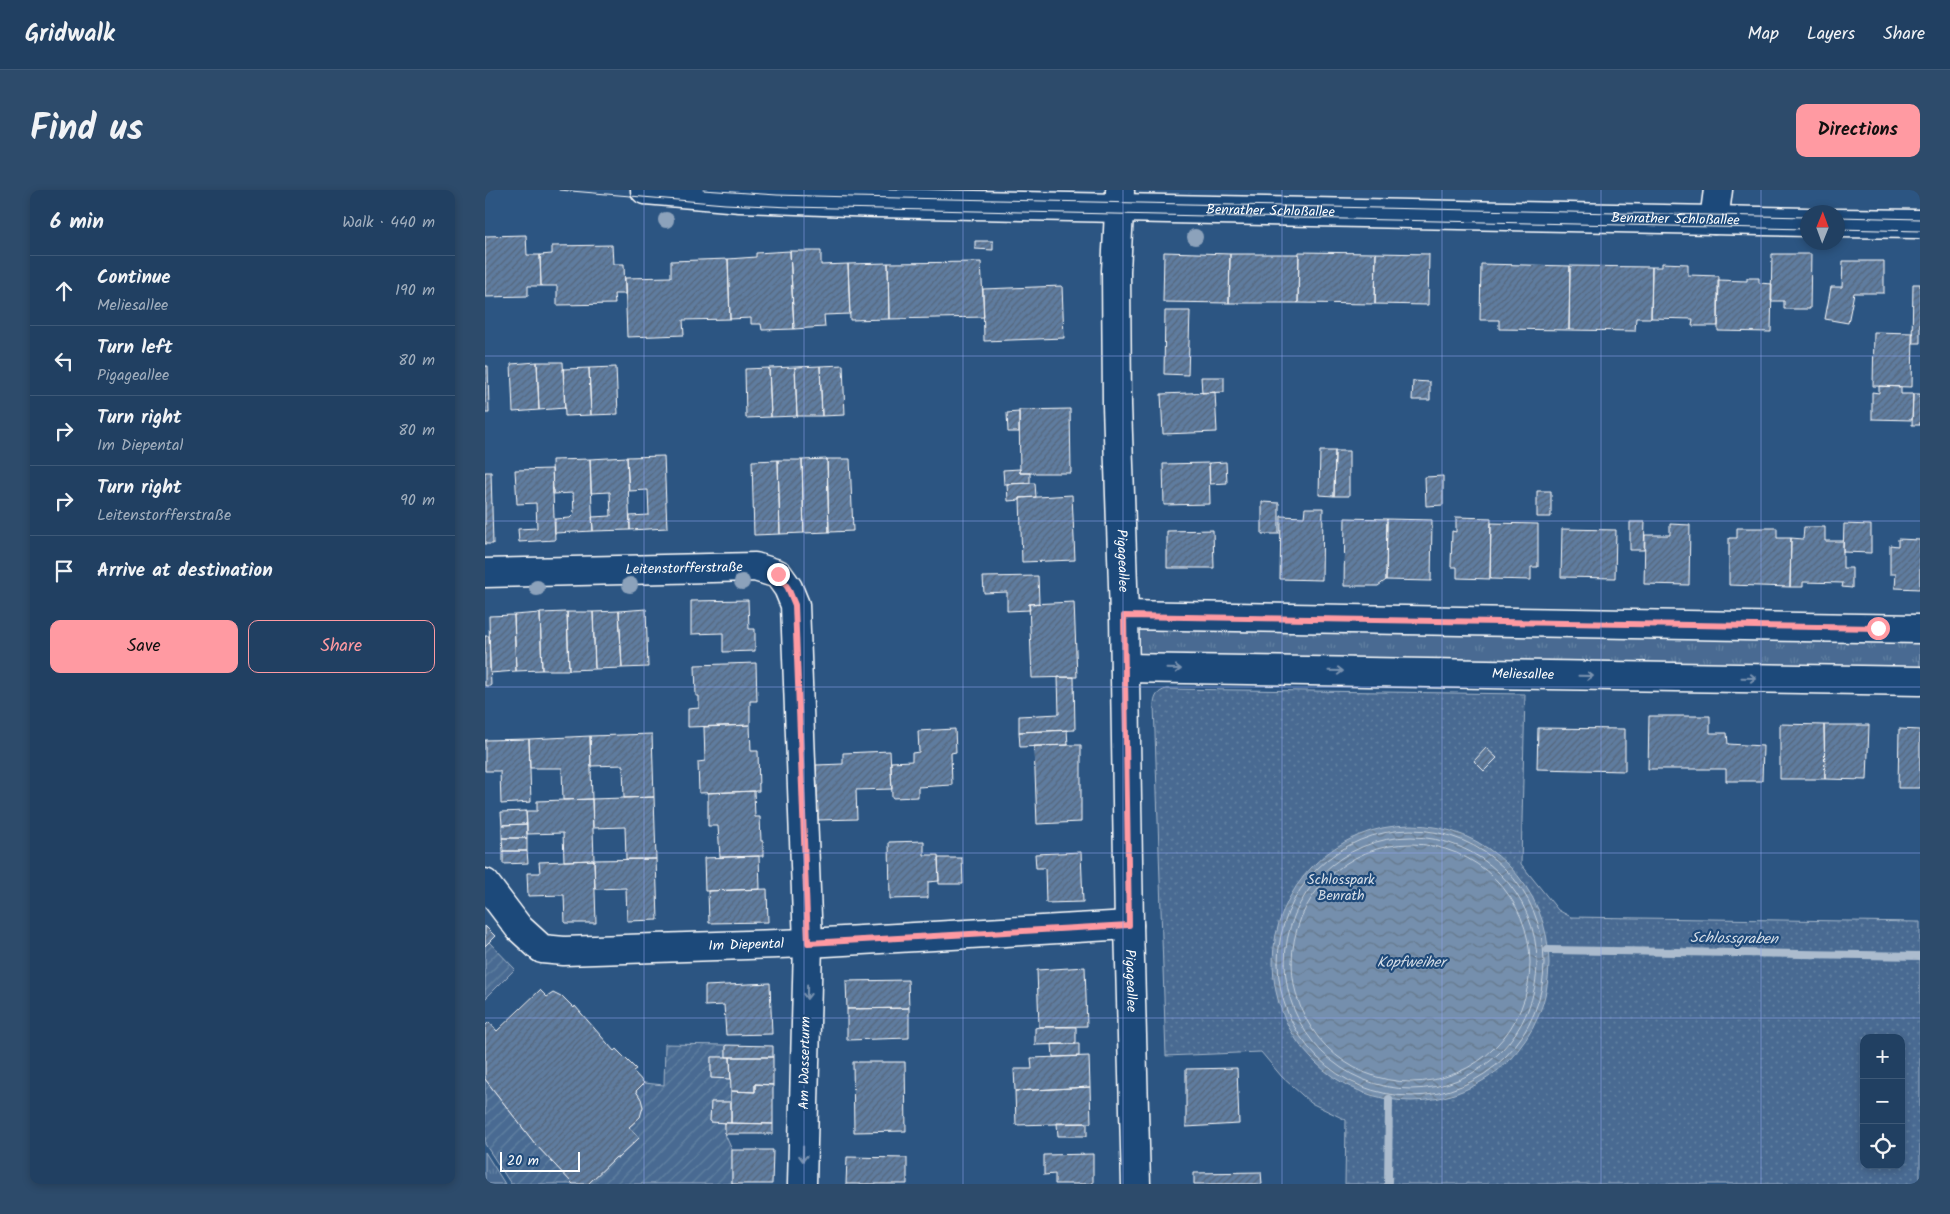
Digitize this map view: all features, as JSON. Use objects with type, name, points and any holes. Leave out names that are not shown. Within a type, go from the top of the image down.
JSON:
[{"type":"street","name":"Benrather Schloßallee","points":[[645,190],[740,194],[867,203],[1119,199],[1800,222]]},
{"type":"street","points":[[1714,220],[1718,190]]},
{"type":"street","name":"Pigageallee","points":[[1119,199],[1116,279],[1117,378],[1136,1184]]},
{"type":"street","points":[[1845,223],[1920,224]]},
{"type":"street","name":"Leitenstorfferstraße","points":[[485,574],[755,567],[778,574],[788,588],[795,605],[808,943]]},
{"type":"street","points":[[1124,616],[1920,629]]},
{"type":"street","name":"Meliesallee","points":[[1125,668],[1920,681]]},
{"type":"street","name":"Im Diepental","points":[[485,883],[519,928],[542,949],[564,951],[808,943],[1129,925]]},
{"type":"street","name":"Am Wasserturm","points":[[803,1184],[808,943]]},
{"type":"green space","points":[[1138,629],[1920,635],[1920,673],[1143,659],[1137,653]]},
{"type":"green space","name":"Schlosspark Benrath","points":[[1166,689],[1525,694],[1521,864],[1558,910],[1571,917],[1920,922],[1920,1184],[1345,1184],[1346,1120],[1311,1103],[1282,1077],[1261,1052],[1166,1056],[1154,704],[1159,693]]},
{"type":"green space","points":[[489,942],[515,969],[485,999],[485,946]]},
{"type":"green space","points":[[665,1044],[726,1045],[726,1057],[711,1057],[711,1078],[731,1079],[731,1102],[711,1102],[710,1122],[725,1123],[725,1134],[732,1150],[732,1184],[588,1184],[639,1138],[629,1127],[637,1120],[641,1111],[641,1101],[636,1091],[644,1083],[664,1085]]},
{"type":"green space","points":[[485,1079],[536,1145],[573,1184],[511,1184],[485,1144]]},
{"type":"green space","points":[[485,1152],[505,1184],[485,1184]]},
{"type":"water","name":"Kopfweiher","points":[[1411,825],[1438,828],[1464,836],[1487,849],[1508,866],[1525,887],[1538,910],[1546,936],[1549,963],[1546,990],[1538,1016],[1525,1039],[1508,1060],[1487,1077],[1464,1090],[1438,1098],[1411,1101],[1384,1098],[1358,1090],[1335,1077],[1314,1060],[1297,1039],[1284,1016],[1276,990],[1273,963],[1276,936],[1284,910],[1297,887],[1314,866],[1335,849],[1358,836],[1384,828]]},
{"type":"building","points":[[526,235],[527,255],[540,255],[541,286],[528,286],[528,296],[485,297],[485,236]]},
{"type":"building","points":[[975,241],[993,241],[993,250],[975,249]]},
{"type":"building","points":[[612,245],[613,264],[624,264],[625,294],[614,294],[615,304],[557,305],[557,286],[541,286],[540,255],[552,254],[552,246]]},
{"type":"building","points":[[790,251],[794,329],[762,330],[761,324],[751,324],[751,318],[730,319],[728,259],[756,257],[756,253]]},
{"type":"building","points":[[790,251],[821,251],[821,265],[848,264],[850,314],[824,315],[825,327],[794,329]]},
{"type":"building","points":[[1164,252],[1230,254],[1229,303],[1163,302]]},
{"type":"building","points":[[1299,252],[1376,253],[1375,304],[1298,303]]},
{"type":"building","points":[[1376,253],[1429,254],[1428,305],[1375,304]]},
{"type":"building","points":[[1230,254],[1299,254],[1298,303],[1229,303]]},
{"type":"building","points":[[1772,254],[1811,254],[1810,309],[1784,309],[1784,301],[1771,301]]},
{"type":"building","points":[[728,259],[730,319],[683,320],[684,335],[627,337],[625,278],[671,277],[671,261]]},
{"type":"building","points":[[1843,261],[1884,261],[1884,293],[1854,293],[1848,323],[1825,319],[1831,287],[1842,287]]},
{"type":"building","points":[[981,262],[984,317],[889,319],[888,263]]},
{"type":"building","points":[[888,263],[889,319],[850,320],[848,264]]},
{"type":"building","points":[[1662,263],[1688,264],[1688,275],[1719,276],[1718,326],[1692,326],[1693,319],[1651,318],[1652,267],[1662,267]]},
{"type":"building","points":[[1481,264],[1570,266],[1569,330],[1499,329],[1499,320],[1480,320]]},
{"type":"building","points":[[1570,266],[1652,267],[1651,318],[1636,318],[1635,331],[1569,330]]},
{"type":"building","points":[[1747,278],[1759,278],[1759,283],[1772,284],[1771,332],[1718,331],[1718,280],[1747,281]]},
{"type":"building","points":[[1913,284],[1920,284],[1920,343],[1912,343]]},
{"type":"building","points":[[1062,286],[1064,338],[984,341],[983,289]]},
{"type":"building","points":[[1165,311],[1190,311],[1188,375],[1164,374]]},
{"type":"building","points":[[1874,332],[1913,333],[1912,387],[1873,386]]},
{"type":"building","points":[[537,362],[539,410],[513,412],[511,364]]},
{"type":"building","points":[[537,362],[563,362],[565,408],[539,410]]},
{"type":"building","points":[[843,365],[845,415],[822,416],[820,366]]},
{"type":"building","points":[[485,366],[488,366],[489,413],[485,413]]},
{"type":"building","points":[[820,366],[822,416],[797,416],[795,367]]},
{"type":"building","points":[[616,367],[618,414],[591,415],[589,368]]},
{"type":"building","points":[[795,367],[797,416],[771,417],[769,368]]},
{"type":"building","points":[[589,368],[591,415],[565,416],[563,369]]},
{"type":"building","points":[[769,368],[771,417],[746,418],[745,369]]},
{"type":"building","points":[[1201,377],[1224,377],[1224,392],[1202,393]]},
{"type":"building","points":[[1413,381],[1430,382],[1430,400],[1412,400]]},
{"type":"building","points":[[1879,386],[1901,387],[1901,394],[1913,394],[1912,420],[1872,419],[1872,392],[1879,393]]},
{"type":"building","points":[[1215,392],[1217,432],[1163,434],[1161,394]]},
{"type":"building","points":[[1913,394],[1920,394],[1920,425],[1912,425]]},
{"type":"building","points":[[1070,409],[1071,473],[1020,473],[1019,410]]},
{"type":"building","points":[[1019,412],[1019,432],[1008,432],[1007,413]]},
{"type":"building","points":[[1320,451],[1335,451],[1334,496],[1319,495]]},
{"type":"building","points":[[1335,451],[1349,451],[1349,496],[1334,496]]},
{"type":"building","points":[[664,456],[667,528],[630,530],[630,516],[649,515],[648,490],[629,491],[627,457]]},
{"type":"building","points":[[627,457],[630,530],[593,531],[592,517],[611,516],[610,492],[591,493],[590,459]]},
{"type":"building","points":[[590,459],[593,531],[555,533],[555,519],[570,518],[574,514],[573,493],[553,494],[552,460]]},
{"type":"building","points":[[827,459],[850,459],[853,531],[829,532]]},
{"type":"building","points":[[827,459],[829,532],[804,533],[802,460]]},
{"type":"building","points":[[778,460],[802,460],[804,533],[780,534]]},
{"type":"building","points":[[778,460],[780,534],[754,535],[752,461]]},
{"type":"building","points":[[1226,462],[1227,483],[1210,484],[1209,463]]},
{"type":"building","points":[[1209,463],[1210,504],[1164,505],[1163,464]]},
{"type":"building","points":[[552,469],[555,540],[519,542],[518,529],[537,528],[536,503],[517,504],[515,470]]},
{"type":"building","points":[[1020,469],[1020,473],[1030,473],[1030,483],[1004,484],[1003,470]]},
{"type":"building","points":[[485,472],[491,472],[493,544],[485,544]]},
{"type":"building","points":[[1443,476],[1443,505],[1426,506],[1425,477]]},
{"type":"building","points":[[1035,483],[1036,497],[1008,501],[1007,484]]},
{"type":"building","points":[[1537,491],[1551,491],[1551,517],[1537,517]]},
{"type":"building","points":[[1072,495],[1075,560],[1022,562],[1020,498]]},
{"type":"building","points":[[1262,502],[1279,503],[1279,534],[1262,534]]},
{"type":"building","points":[[1305,508],[1323,508],[1322,580],[1280,579],[1281,516],[1304,517]]},
{"type":"building","points":[[1456,517],[1491,518],[1490,579],[1457,578],[1457,567],[1451,567],[1452,531],[1456,532]]},
{"type":"building","points":[[1345,518],[1387,519],[1386,580],[1378,586],[1344,586]]},
{"type":"building","points":[[1387,519],[1432,520],[1431,581],[1386,580]]},
{"type":"building","points":[[1630,522],[1645,522],[1644,550],[1630,550]]},
{"type":"building","points":[[1491,523],[1538,524],[1538,567],[1531,567],[1531,580],[1490,579]]},
{"type":"building","points":[[1670,524],[1690,525],[1689,585],[1644,584],[1645,535],[1670,535]]},
{"type":"building","points":[[1844,524],[1871,525],[1871,553],[1843,552]]},
{"type":"building","points":[[1804,527],[1825,527],[1825,541],[1843,541],[1843,568],[1852,568],[1852,588],[1842,587],[1843,583],[1803,582],[1803,587],[1790,587],[1791,538],[1803,539]]},
{"type":"building","points":[[1737,528],[1777,528],[1777,538],[1791,538],[1790,587],[1729,585],[1729,538],[1737,538]]},
{"type":"building","points":[[1562,529],[1616,530],[1615,578],[1561,577]]},
{"type":"building","points":[[1213,530],[1214,568],[1167,568],[1167,531]]},
{"type":"building","points":[[1898,539],[1920,540],[1920,589],[1895,588],[1896,574],[1890,574],[1890,545],[1898,546]]},
{"type":"building","points":[[1038,576],[1039,603],[1029,604],[1030,610],[1007,611],[1007,592],[984,593],[983,577]]},
{"type":"building","points":[[748,600],[749,629],[755,629],[755,651],[723,652],[723,633],[691,634],[691,601]]},
{"type":"building","points":[[1074,602],[1077,677],[1032,678],[1029,604]]},
{"type":"building","points":[[646,609],[648,667],[622,668],[619,611]]},
{"type":"building","points":[[619,611],[622,668],[595,669],[593,612]]},
{"type":"building","points":[[567,612],[569,670],[542,670],[540,613]]},
{"type":"building","points":[[567,612],[593,612],[595,669],[569,670]]},
{"type":"building","points":[[540,613],[542,670],[516,671],[514,615]]},
{"type":"building","points":[[514,615],[516,671],[490,673],[489,616]]},
{"type":"building","points":[[485,636],[489,636],[491,686],[485,686]]},
{"type":"building","points":[[756,663],[757,701],[750,701],[750,725],[688,727],[688,709],[699,708],[699,696],[696,696],[695,665]]},
{"type":"building","points":[[1058,677],[1074,677],[1075,730],[1019,732],[1019,716],[1059,714]]},
{"type":"building","points":[[1649,716],[1710,716],[1710,733],[1727,733],[1728,744],[1763,746],[1762,781],[1726,781],[1726,769],[1648,769]]},
{"type":"building","points":[[1780,724],[1824,725],[1825,779],[1780,779]]},
{"type":"building","points":[[750,725],[751,751],[758,751],[759,791],[699,793],[698,762],[705,761],[704,727]]},
{"type":"building","points":[[1824,725],[1869,725],[1867,780],[1825,779]]},
{"type":"building","points":[[1538,728],[1625,729],[1625,771],[1537,769]]},
{"type":"building","points":[[955,729],[956,752],[951,753],[952,785],[918,787],[918,797],[892,798],[891,762],[912,761],[912,753],[919,752],[918,731]]},
{"type":"building","points":[[1899,729],[1920,730],[1920,788],[1898,788]]},
{"type":"building","points":[[1067,730],[1068,745],[1020,747],[1019,732]]},
{"type":"building","points":[[652,734],[654,797],[624,798],[623,765],[591,766],[590,736]]},
{"type":"building","points":[[590,736],[592,799],[563,800],[562,768],[530,768],[529,739]]},
{"type":"building","points":[[529,739],[531,802],[501,804],[500,771],[485,771],[485,740]]},
{"type":"building","points":[[1081,745],[1081,822],[1037,824],[1034,746]]},
{"type":"building","points":[[1486,748],[1497,758],[1484,771],[1474,761]]},
{"type":"building","points":[[890,751],[892,789],[856,790],[857,819],[818,820],[816,765],[843,764],[843,753]]},
{"type":"building","points":[[754,791],[755,817],[760,817],[763,856],[720,857],[718,826],[708,826],[708,793]]},
{"type":"building","points":[[654,797],[656,859],[626,859],[625,827],[593,828],[592,799]]},
{"type":"building","points":[[592,799],[594,860],[564,861],[563,833],[527,834],[526,811],[537,811],[537,801]]},
{"type":"building","points":[[526,811],[527,824],[502,825],[501,812]]},
{"type":"building","points":[[527,824],[527,838],[502,838],[502,825]]},
{"type":"building","points":[[502,838],[527,838],[527,851],[503,851]]},
{"type":"building","points":[[924,841],[924,855],[938,855],[939,881],[928,882],[928,898],[890,899],[889,842]]},
{"type":"building","points":[[503,851],[527,851],[528,863],[503,864]]},
{"type":"building","points":[[1081,852],[1083,902],[1046,903],[1045,868],[1036,868],[1035,854]]},
{"type":"building","points":[[759,856],[760,889],[705,891],[704,858]]},
{"type":"building","points":[[938,858],[962,858],[963,884],[939,884]]},
{"type":"building","points":[[656,859],[658,920],[627,921],[626,888],[595,889],[594,860]]},
{"type":"building","points":[[594,860],[596,923],[565,923],[564,895],[528,896],[527,873],[540,873],[539,862]]},
{"type":"building","points":[[767,889],[768,922],[709,923],[708,891]]},
{"type":"building","points":[[485,926],[495,936],[485,946]]},
{"type":"building","points":[[1085,967],[1087,1026],[1039,1027],[1037,970]]},
{"type":"building","points":[[908,980],[909,1008],[847,1009],[846,981]]},
{"type":"building","points":[[770,983],[772,1034],[726,1035],[724,1005],[705,1006],[705,986]]},
{"type":"building","points":[[540,990],[547,997],[553,993],[562,996],[574,1008],[575,1006],[614,1051],[616,1049],[636,1069],[633,1071],[644,1083],[636,1091],[643,1107],[640,1117],[629,1127],[639,1138],[588,1184],[573,1184],[536,1145],[485,1079],[485,1026],[489,1022],[497,1031]]},
{"type":"building","points":[[909,1008],[909,1038],[847,1040],[847,1009]]},
{"type":"building","points":[[1076,1027],[1076,1044],[1035,1045],[1035,1028]]},
{"type":"building","points":[[1052,1044],[1079,1044],[1079,1056],[1053,1057]]},
{"type":"building","points":[[726,1045],[773,1046],[773,1057],[726,1057]]},
{"type":"building","points":[[1089,1056],[1090,1087],[1015,1091],[1014,1069],[1032,1069],[1031,1058]]},
{"type":"building","points":[[711,1057],[730,1057],[731,1079],[711,1078]]},
{"type":"building","points":[[730,1057],[773,1057],[773,1085],[755,1084],[755,1092],[731,1091]]},
{"type":"building","points":[[853,1062],[905,1062],[906,1131],[854,1132]]},
{"type":"building","points":[[1237,1068],[1239,1124],[1186,1127],[1186,1069]]},
{"type":"building","points":[[755,1084],[773,1085],[773,1124],[731,1123],[731,1091],[755,1092]]},
{"type":"building","points":[[1090,1087],[1091,1123],[1016,1125],[1015,1091]]},
{"type":"building","points":[[711,1102],[731,1102],[731,1123],[710,1122]]},
{"type":"building","points":[[725,1123],[773,1124],[773,1134],[725,1134]]},
{"type":"building","points":[[1057,1123],[1087,1123],[1087,1136],[1058,1136]]},
{"type":"building","points":[[732,1150],[773,1150],[772,1184],[732,1184]]},
{"type":"building","points":[[1093,1154],[1093,1184],[1055,1184],[1055,1174],[1044,1175],[1044,1155]]},
{"type":"building","points":[[847,1157],[907,1158],[907,1184],[846,1184]]},
{"type":"building","points":[[1261,1172],[1262,1184],[1194,1184],[1194,1173]]},
{"type":"waterway","name":"Schlossgraben","points":[[1548,950],[1920,956]]},
{"type":"waterway","points":[[1388,1184],[1389,1099]]},
{"type":"tram line","points":[[559,190],[725,204],[790,207],[1800,229]]},
{"type":"tram line","points":[[703,190],[777,195],[853,197],[1800,217]]},
{"type":"tram line","points":[[1845,217],[1920,219]]},
{"type":"tram line","points":[[1845,229],[1920,231]]},
{"type":"route","points":[[778,574],[788,588],[795,605],[808,943],[1129,925],[1124,616],[1878,628]]}]
